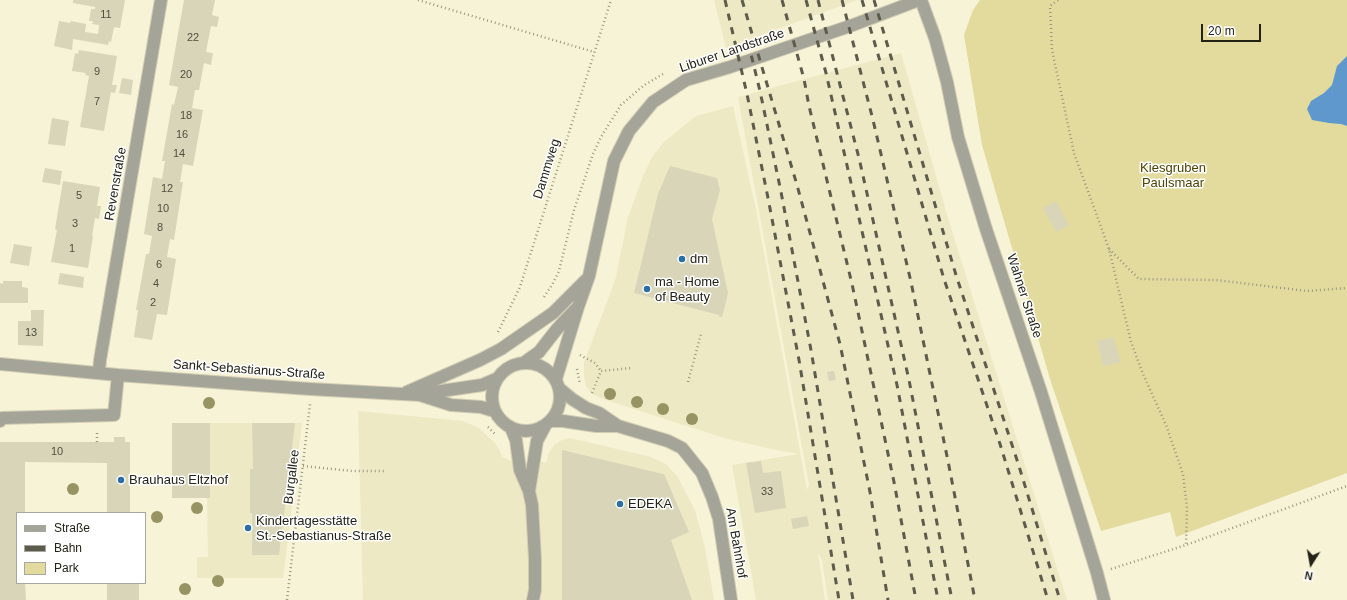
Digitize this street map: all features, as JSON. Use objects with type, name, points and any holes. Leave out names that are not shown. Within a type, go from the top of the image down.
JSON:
[{"type":"street","name":"Revenstraße","points":[[99,373],[161,0]]},
{"type":"street","name":"Liburer Landstraße","points":[[558,384],[559,366],[571,335],[578,307],[590,276],[614,161],[629,131],[654,102],[686,80],[730,67],[920,0]]},
{"type":"street","name":"Wahner Straße","points":[[920,0],[935,38],[958,137],[986,229],[1041,392],[1104,600]]},
{"type":"street","points":[[404,393],[480,360],[501,349],[552,313],[590,276]]},
{"type":"street","name":"Liburer Landstraße","points":[[525,362],[539,352],[557,329],[578,307]]},
{"type":"street","points":[[529,491],[537,441],[556,413],[559,405],[558,384],[548,370],[537,364],[525,362],[506,368],[496,379],[491,394],[492,406],[500,420],[511,428],[531,431],[548,423]]},
{"type":"street","name":"Sankt-Sebastianus-Straße","points":[[0,364],[118,375],[310,389],[420,394],[451,405],[481,407],[494,411]]},
{"type":"street","points":[[0,421],[2,418],[114,415],[118,375]]},
{"type":"street","points":[[420,394],[482,385],[496,379]]},
{"type":"street","name":"Am Bahnhof","points":[[558,384],[572,399],[586,408],[599,413],[618,426]]},
{"type":"street","name":"Am Bahnhof","points":[[548,423],[563,421],[596,426],[618,426],[668,441],[682,448],[702,473],[712,497],[719,519],[731,600]]},
{"type":"street","points":[[511,428],[516,440],[520,470],[529,491],[532,505],[535,559],[535,590],[533,600]]},
{"type":"path","points":[[418,0],[594,52]]},
{"type":"path","name":"Dammweg","points":[[497,334],[520,287],[611,0]]},
{"type":"path","points":[[1058,0],[1050,6],[1052,50],[1074,153],[1109,249],[1131,342],[1143,374],[1166,425],[1183,474],[1187,508],[1186,545]]},
{"type":"path","points":[[1109,249],[1138,279],[1216,280],[1307,291],[1347,288]]},
{"type":"path","points":[[688,382],[701,334]]},
{"type":"path","points":[[576,353],[595,363],[601,371]]},
{"type":"path","points":[[601,371],[631,368]]},
{"type":"path","points":[[595,384],[601,371]]},
{"type":"path","name":"Burgallee","points":[[287,600],[310,405]]},
{"type":"path","points":[[303,466],[352,471],[384,471]]},
{"type":"path","points":[[1097,573],[1186,545],[1347,486]]},
{"type":"shaded area","points":[[714,0],[857,0],[726,48]]},
{"type":"shaded area","points":[[901,53],[948,218],[1067,600],[828,600],[822,560],[818,553],[825,600],[756,600],[732,465],[799,454],[724,438],[603,399],[592,394],[586,386],[584,377],[584,362],[616,277],[628,217],[643,176],[652,157],[664,142],[696,116],[733,106],[757,214],[807,490],[809,485],[738,97]]},
{"type":"shaded area","points":[[358,411],[463,421],[479,428],[495,443],[502,457],[513,462],[547,462],[548,454],[555,444],[570,438],[651,457],[666,464],[677,476],[695,510],[705,548],[714,600],[363,600]]},
{"type":"shaded area","name":"Kindertagesstätte St.-Sebastianus-Straße","points":[[210,423],[302,423],[283,578],[197,578],[197,557],[208,557],[207,498],[210,498]]},
{"type":"green space","name":"Kiesgruben Paulsmaar","points":[[980,0],[1347,0],[1347,473],[1176,537],[1170,512],[1101,531],[1050,379],[982,145],[964,35],[973,10]]},
{"type":"water","points":[[1347,56],[1347,126],[1312,120],[1307,109],[1311,101],[1324,93],[1332,85],[1337,66]]},
{"type":"building","points":[[73,0],[125,0],[120,28],[114,27],[111,42],[109,41],[108,45],[73,39],[72,50],[54,46],[59,21],[70,23],[71,21],[86,24],[85,32],[98,34],[99,25],[92,24],[93,21],[89,21],[91,9],[95,9],[95,7],[73,3]]},
{"type":"building","points":[[184,0],[215,0],[212,15],[219,17],[217,27],[211,26],[206,52],[213,53],[211,65],[204,63],[199,90],[195,90],[192,108],[203,110],[193,166],[183,164],[180,182],[183,182],[174,240],[170,239],[167,257],[176,259],[167,315],[157,314],[152,340],[134,337],[138,310],[136,310],[146,254],[149,254],[152,236],[144,234],[153,177],[162,179],[165,161],[162,161],[172,104],[174,105],[178,87],[169,85]]},
{"type":"building","points":[[79,50],[117,56],[112,85],[117,85],[115,93],[111,92],[104,131],[80,127],[89,76],[85,75],[86,73],[72,71],[75,53],[78,54]]},
{"type":"building","points":[[122,78],[133,80],[131,95],[119,93]]},
{"type":"building","points":[[52,118],[69,121],[65,146],[48,144]]},
{"type":"building","name":"dm","points":[[670,166],[717,178],[720,190],[712,219],[728,293],[722,317],[634,293],[658,194]]},
{"type":"building","points":[[45,168],[62,171],[60,185],[42,182]]},
{"type":"building","points":[[63,181],[100,187],[97,206],[101,206],[99,219],[95,218],[88,268],[51,262],[57,230],[55,229]]},
{"type":"building","points":[[1056,201],[1069,225],[1056,232],[1043,208]]},
{"type":"building","points":[[14,244],[32,247],[29,266],[10,263]]},
{"type":"building","points":[[60,273],[84,277],[83,288],[58,284]]},
{"type":"building","points":[[3,281],[22,281],[22,287],[28,288],[28,303],[0,303],[0,283],[3,284]]},
{"type":"building","points":[[31,310],[44,310],[43,346],[18,345],[18,321],[31,321]]},
{"type":"building","points":[[1113,337],[1121,362],[1103,366],[1097,341]]},
{"type":"building","points":[[834,371],[836,380],[829,381],[827,372]]},
{"type":"building","points":[[172,423],[210,423],[210,498],[172,498]]},
{"type":"building","points":[[252,423],[295,423],[279,555],[252,555],[250,469],[253,469]]},
{"type":"building","points":[[114,437],[125,437],[125,442],[130,442],[130,512],[107,512],[107,463],[25,462],[25,512],[16,512],[16,584],[25,584],[26,600],[0,600],[0,442],[114,442]]},
{"type":"building","name":"EDEKA","points":[[562,450],[664,474],[689,532],[671,540],[692,600],[562,600]]},
{"type":"building","points":[[761,461],[763,473],[781,471],[786,508],[755,513],[746,463]]},
{"type":"building","points":[[807,516],[809,526],[793,529],[791,519]]},
{"type":"building","points":[[107,584],[139,584],[139,600],[107,600]]},
{"type":"railway","points":[[725,0],[747,94],[799,360],[839,600]]},
{"type":"railway","points":[[742,0],[797,185],[840,344],[870,492],[888,600]]},
{"type":"railway","points":[[782,0],[804,79],[809,106],[852,284],[894,482],[916,600]]},
{"type":"railway","points":[[806,0],[826,73],[897,385],[938,600]]},
{"type":"railway","points":[[818,0],[859,158],[909,380],[952,600]]},
{"type":"railway","points":[[842,0],[873,120],[911,282],[975,600]]},
{"type":"railway","points":[[862,0],[944,279],[1000,444],[1048,600]]},
{"type":"railway","points":[[874,0],[956,275],[1018,463],[1060,600]]},
{"type":"railway","points":[[748,42],[781,192],[811,350],[853,600]]},
{"type":"place","name":"dm","points":[[682,259]]},
{"type":"place","name":"ma - Home of Beauty","points":[[647,289]]},
{"type":"place","name":"Brauhaus Eltzhof","points":[[121,480]]},
{"type":"place","name":"EDEKA","points":[[620,504]]},
{"type":"place","name":"Kindertagesstätte St.-Sebastianus-Straße","points":[[248,528]]}]
